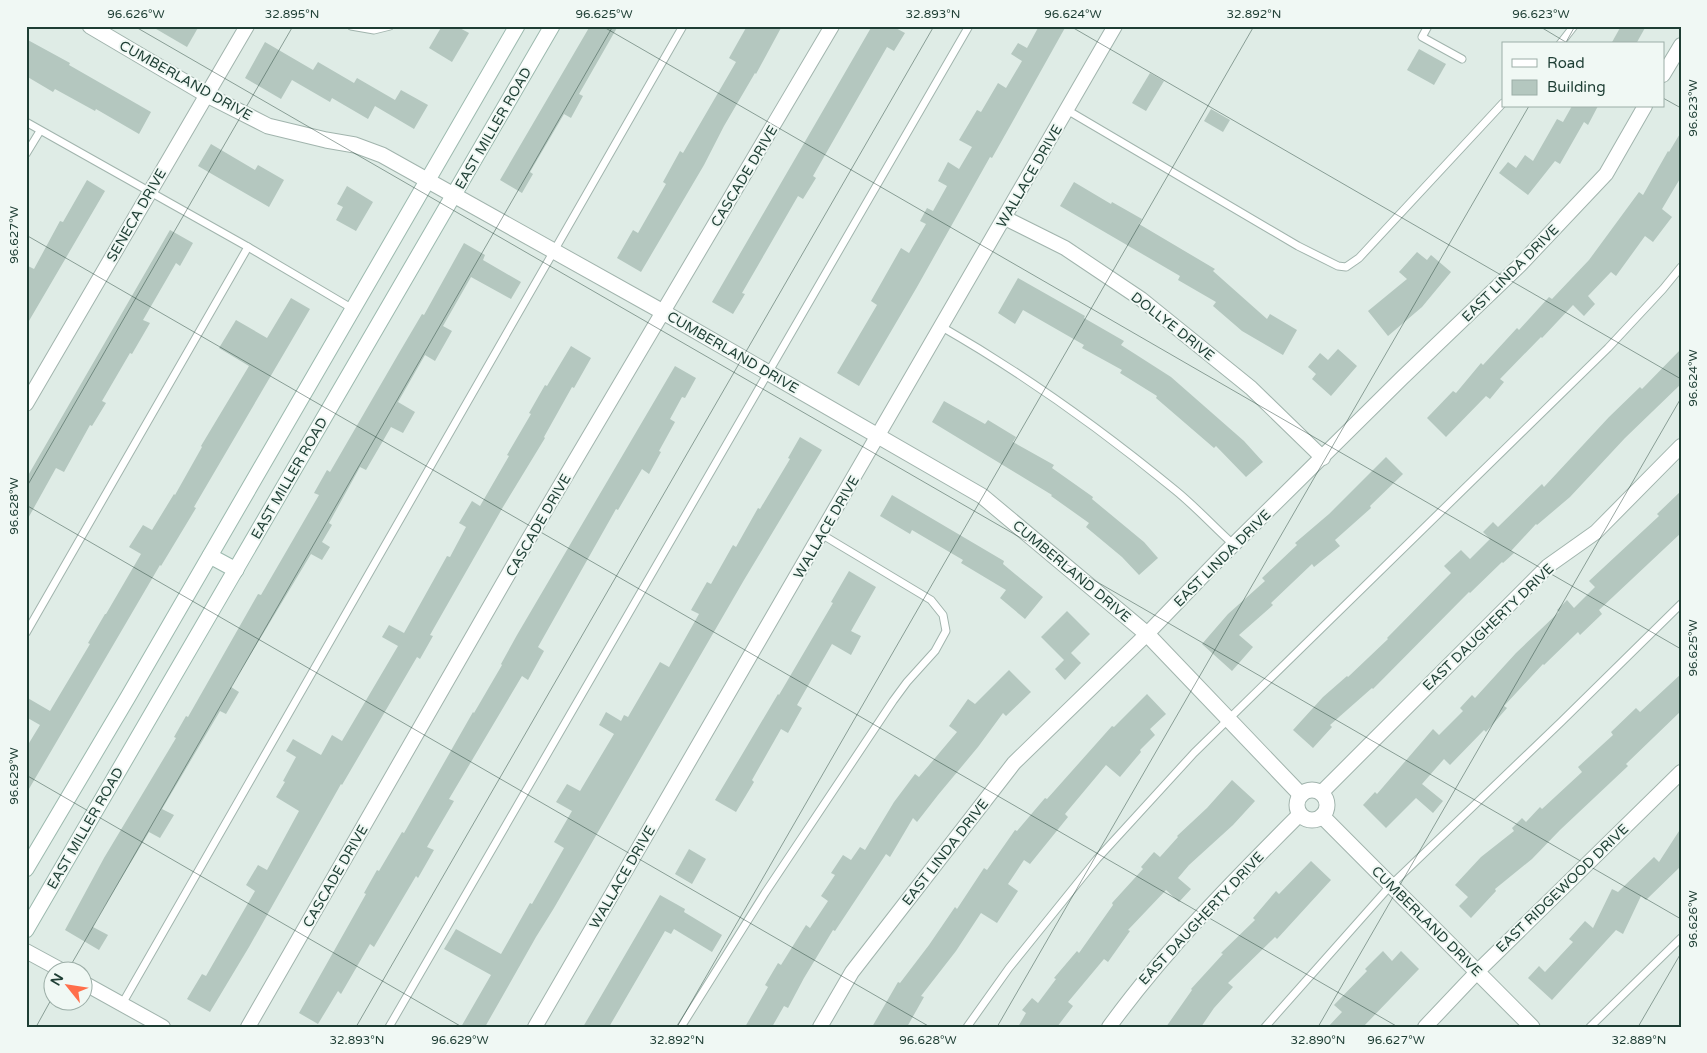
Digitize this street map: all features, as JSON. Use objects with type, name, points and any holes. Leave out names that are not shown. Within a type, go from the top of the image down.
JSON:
[{"type":"main road","name":"CUMBERLAND DRIVE","points":[[90,26],[207,95],[268,126],[326,140],[355,144],[382,155],[664,312],[982,496],[1147,634],[1301,795]]},
{"type":"main road","name":"EAST MILLER ROAD","points":[[26,869],[517,26]]},
{"type":"main road","name":"EAST MILLER ROAD","points":[[26,930],[552,26]]},
{"type":"main road","points":[[210,556],[236,570]]},
{"type":"main road","points":[[1313,789],[1321,793],[1327,803],[1322,816],[1316,821],[1306,820],[1299,814],[1296,803],[1301,795],[1308,790],[1313,789]]},
{"type":"main road","name":"CUMBERLAND DRIVE","points":[[1322,816],[1532,1027]]},
{"type":"street","name":"SENECA DRIVE","points":[[26,404],[247,26]]},
{"type":"street","name":"CASCADE DRIVE","points":[[248,1027],[523,548],[832,26]]},
{"type":"street","name":"WALLACE DRIVE","points":[[535,1027],[1115,26]]},
{"type":"street","points":[[1664,73],[1681,45]]},
{"type":"street","name":"EAST LINDA DRIVE","points":[[820,1027],[852,972],[1014,763],[1147,634],[1402,378],[1520,265],[1606,174],[1644,108]]},
{"type":"street","name":"DOLLYE DRIVE","points":[[1005,218],[1066,248],[1140,299],[1251,388],[1323,458]]},
{"type":"street","name":"EAST DAUGHERTY DRIVE","points":[[1321,793],[1548,566],[1596,532],[1681,446]]},
{"type":"street","name":"EAST RIDGEWOOD DRIVE","points":[[1425,1027],[1478,971],[1681,772]]},
{"type":"street","name":"EAST DAUGHERTY DRIVE","points":[[1109,1027],[1136,989],[1230,884],[1299,814]]},
{"type":"street","points":[[26,951],[43,960]]},
{"type":"street","points":[[92,988],[163,1027]]},
{"type":"lane","points":[[351,26],[374,30],[390,26]]},
{"type":"lane","points":[[122,1004],[683,26]]},
{"type":"lane","points":[[389,1027],[968,26]]},
{"type":"lane","points":[[1428,26],[1422,37],[1462,59]]},
{"type":"lane","points":[[1562,42],[1574,26]]},
{"type":"lane","points":[[1067,110],[1298,246],[1338,266],[1346,267],[1359,258],[1502,104]]},
{"type":"lane","points":[[26,122],[248,247],[353,309]]},
{"type":"lane","points":[[26,154],[40,131]]},
{"type":"lane","points":[[26,633],[248,247]]},
{"type":"lane","points":[[967,1027],[1009,968],[1097,859],[1194,753],[1608,348],[1681,267]]},
{"type":"lane","points":[[942,327],[1006,366],[1061,403],[1176,491],[1234,545]]},
{"type":"lane","points":[[680,1027],[822,806],[893,701],[907,682],[935,651],[946,631],[943,615],[931,600],[822,534]]},
{"type":"lane","points":[[1265,1027],[1391,885],[1562,722],[1681,604]]},
{"type":"lane","points":[[1590,1027],[1681,938]]},
{"type":"building","points":[[151,26],[199,26],[187,47]]},
{"type":"building","points":[[442,26],[456,26],[469,33],[452,62],[429,48]]},
{"type":"building","points":[[590,26],[618,26],[579,94],[583,96],[571,118],[564,114],[530,172],[533,174],[522,193],[500,180]]},
{"type":"building","points":[[747,26],[782,26],[641,272],[617,258],[633,230],[638,233],[666,184],[663,182],[680,151],[683,153],[736,62],[729,58]]},
{"type":"building","points":[[872,26],[892,26],[905,33],[894,51],[887,47],[813,176],[816,178],[803,199],[798,196],[742,293],[745,294],[733,314],[712,302]]},
{"type":"building","points":[[1039,26],[1066,26],[992,158],[990,157],[859,386],[837,373],[877,305],[871,301],[901,248],[909,253],[926,224],[920,221],[927,208],[933,211],[947,186],[938,181],[948,162],[959,169],[972,147],[959,140],[977,110],[981,112],[998,83],[1006,88],[1022,61],[1011,54],[1018,43],[1027,48]]},
{"type":"building","points":[[1621,26],[1646,26],[1637,42],[1612,42]]},
{"type":"building","points":[[26,39],[151,112],[139,134],[96,109],[95,111],[55,89],[53,92],[26,76]]},
{"type":"building","points":[[265,42],[313,70],[318,62],[354,83],[357,78],[395,100],[401,90],[428,105],[414,129],[375,106],[368,119],[332,98],[330,102],[292,80],[281,99],[245,78]]},
{"type":"building","points":[[1419,49],[1446,64],[1434,85],[1407,70]]},
{"type":"building","points":[[1150,73],[1164,81],[1146,111],[1132,103]]},
{"type":"building","points":[[1571,108],[1597,108],[1588,125],[1584,122],[1560,164],[1555,161],[1528,195],[1499,173],[1508,162],[1516,168],[1525,155],[1533,161],[1557,119],[1563,122]]},
{"type":"building","points":[[1211,109],[1230,120],[1223,132],[1204,121]]},
{"type":"building","points":[[1681,132],[1681,177],[1662,209],[1672,217],[1653,242],[1645,236],[1616,276],[1611,272],[1588,296],[1595,304],[1584,316],[1573,305],[1500,379],[1504,382],[1490,399],[1486,396],[1446,437],[1427,418],[1453,391],[1456,393],[1481,363],[1483,365],[1517,328],[1519,330],[1549,297],[1552,299],[1589,260],[1639,192],[1643,195]]},
{"type":"building","points":[[211,144],[255,170],[258,165],[284,180],[269,207],[198,166]]},
{"type":"building","points":[[87,180],[105,191],[26,326],[26,265],[34,269],[60,221],[63,222]]},
{"type":"building","points":[[1074,182],[1111,204],[1112,202],[1142,219],[1139,224],[1215,269],[1213,271],[1267,319],[1270,314],[1297,330],[1283,355],[1242,331],[1213,306],[1216,302],[1178,280],[1180,276],[1060,206]]},
{"type":"building","points":[[347,186],[373,202],[356,231],[336,220],[343,207],[337,204]]},
{"type":"building","points":[[170,230],[193,243],[180,266],[176,263],[143,320],[150,323],[102,401],[106,403],[92,426],[90,425],[64,472],[56,468],[26,522],[26,479]]},
{"type":"building","points":[[464,243],[485,255],[483,260],[521,282],[511,299],[471,277],[443,326],[452,331],[435,361],[425,355],[398,402],[415,412],[403,433],[391,427],[366,470],[360,467],[329,523],[332,525],[322,542],[330,547],[322,560],[311,554],[231,687],[239,692],[226,714],[220,711],[162,809],[174,815],[160,838],[149,832],[97,919],[93,927],[108,935],[99,950],[65,930],[104,858],[176,738],[174,737],[186,716],[188,717],[258,594],[261,595],[319,495],[314,493],[327,470],[330,472],[422,314],[424,315]]},
{"type":"building","points":[[1417,252],[1427,260],[1431,255],[1451,272],[1422,307],[1388,336],[1368,311],[1407,279],[1399,272]]},
{"type":"building","points":[[1018,278],[1085,316],[1084,318],[1124,341],[1121,345],[1171,377],[1244,441],[1263,462],[1246,477],[1216,446],[1214,448],[1156,398],[1157,396],[1120,373],[1122,370],[1082,348],[1084,345],[1023,310],[1015,324],[998,313]]},
{"type":"building","points":[[291,298],[310,309],[194,507],[196,508],[160,565],[26,794],[26,748],[40,725],[26,717],[26,697],[50,711],[141,554],[129,547],[143,525],[152,530],[175,495],[201,446],[249,366],[219,348],[236,320],[267,338]]},
{"type":"building","points":[[571,346],[591,358],[574,388],[572,387],[545,438],[430,635],[433,636],[420,659],[417,657],[341,784],[210,1012],[187,999],[202,974],[206,976],[255,891],[246,885],[258,865],[267,870],[299,811],[276,797],[296,757],[286,751],[293,739],[321,755],[332,735],[342,741],[398,646],[382,637],[389,625],[404,633],[447,556],[450,557],[466,527],[459,523],[472,501],[480,506],[509,456],[507,455],[531,414],[529,413]]},
{"type":"building","points":[[1338,349],[1357,366],[1331,396],[1312,379],[1316,374],[1308,367],[1320,353],[1328,360]]},
{"type":"building","points":[[1681,349],[1681,384],[1625,438],[1570,497],[1536,524],[1511,551],[1514,553],[1469,592],[1373,689],[1330,725],[1332,727],[1313,748],[1293,730],[1323,697],[1348,677],[1388,639],[1451,573],[1444,566],[1461,550],[1470,559],[1490,539],[1483,532],[1493,522],[1498,527],[1542,484],[1544,487],[1609,417],[1640,387],[1642,389]]},
{"type":"building","points":[[675,366],[696,378],[685,398],[682,397],[670,419],[675,422],[659,451],[661,452],[649,474],[642,469],[618,510],[616,509],[538,647],[544,651],[528,680],[522,676],[449,799],[454,801],[427,847],[434,850],[418,878],[416,876],[374,947],[370,944],[341,994],[338,991],[318,1024],[299,1013],[366,894],[364,893],[402,832],[404,833],[502,665],[517,635]]},
{"type":"building","points":[[944,401],[985,424],[988,420],[1016,437],[1013,442],[1054,465],[1052,468],[1093,497],[1092,499],[1144,542],[1158,558],[1139,575],[1122,557],[1086,527],[1089,523],[1052,495],[932,422]]},
{"type":"building","points":[[800,437],[822,450],[744,580],[485,1027],[461,1027],[491,975],[444,949],[456,929],[501,954],[564,848],[554,842],[572,811],[556,802],[567,784],[580,791],[614,734],[599,725],[606,712],[621,721],[624,715],[628,717],[660,662],[669,667],[699,614],[691,610],[707,582],[711,584],[733,545],[736,547],[758,508],[760,509],[790,459],[788,458]]},
{"type":"building","points":[[1386,457],[1403,474],[1370,506],[1371,508],[1335,540],[1340,546],[1314,567],[1312,564],[1271,603],[1273,605],[1239,635],[1253,647],[1232,671],[1202,644],[1228,614],[1265,581],[1262,578],[1297,545],[1295,543],[1329,514]]},
{"type":"building","points":[[1681,491],[1681,533],[1599,610],[1602,614],[1580,635],[1578,632],[1543,664],[1504,706],[1507,708],[1486,732],[1484,730],[1450,765],[1444,759],[1422,784],[1443,801],[1433,813],[1416,798],[1386,828],[1363,805],[1375,792],[1377,794],[1433,729],[1439,735],[1463,711],[1460,708],[1472,695],[1475,698],[1516,653],[1559,612],[1557,610],[1567,600],[1574,608],[1595,587],[1589,581],[1659,516],[1657,514]]},
{"type":"building","points":[[892,495],[1004,561],[1003,564],[1043,597],[1025,619],[1000,598],[1006,590],[961,563],[963,560],[912,530],[910,534],[880,516]]},
{"type":"building","points":[[849,571],[876,587],[851,631],[861,636],[851,655],[832,644],[797,705],[802,708],[788,733],[781,729],[752,780],[754,782],[736,812],[715,800],[833,603],[831,602]]},
{"type":"building","points":[[1067,611],[1090,634],[1071,653],[1081,663],[1065,680],[1055,669],[1064,660],[1041,637]]},
{"type":"building","points":[[1009,670],[1031,692],[1006,716],[1003,713],[917,822],[913,818],[890,857],[886,854],[835,931],[833,930],[788,1008],[784,1006],[772,1027],[745,1027],[768,987],[765,985],[778,963],[781,965],[806,925],[810,928],[828,901],[821,896],[835,875],[831,873],[843,855],[851,860],[860,847],[865,850],[894,802],[915,774],[919,777],[957,732],[949,726],[968,699],[975,704]]},
{"type":"building","points":[[1681,674],[1681,711],[1626,764],[1628,766],[1532,859],[1495,889],[1496,891],[1471,918],[1459,906],[1468,897],[1455,885],[1481,857],[1514,831],[1512,828],[1522,818],[1526,822],[1540,807],[1542,809],[1582,772],[1578,767],[1613,735],[1611,732],[1636,708],[1640,712]]},
{"type":"building","points":[[1147,694],[1166,714],[1150,729],[1155,735],[1140,750],[1141,752],[1120,777],[1106,765],[1065,814],[1068,817],[1030,864],[1024,860],[1008,884],[1018,891],[997,923],[981,913],[956,951],[921,996],[924,997],[907,1027],[872,1027],[898,982],[900,983],[929,945],[955,907],[957,909],[984,868],[987,870],[1015,830],[1017,831],[1045,798],[1047,799],[1112,726],[1114,727]]},
{"type":"building","points":[[1232,780],[1255,801],[1178,878],[1191,889],[1179,902],[1166,890],[1128,930],[1130,931],[1108,962],[1104,959],[1068,1002],[1073,1006],[1057,1027],[1018,1027],[1026,1013],[1022,1010],[1032,998],[1038,1003],[1056,979],[1054,978],[1077,951],[1079,953],[1113,905],[1112,903],[1143,869],[1141,867],[1154,852],[1160,857],[1177,836],[1207,808]]},
{"type":"building","points":[[1681,828],[1681,866],[1646,900],[1641,896],[1623,934],[1616,930],[1552,1000],[1528,978],[1539,966],[1545,972],[1573,942],[1569,939],[1585,921],[1593,928],[1612,889],[1618,892],[1654,857],[1659,862]]},
{"type":"building","points":[[689,849],[706,859],[692,884],[675,874]]},
{"type":"building","points":[[1311,861],[1331,880],[1277,939],[1275,937],[1228,983],[1233,987],[1214,1008],[1201,1027],[1166,1027],[1191,989],[1223,954],[1221,953],[1255,920],[1253,918],[1276,891],[1279,894]]},
{"type":"building","points":[[660,895],[685,909],[684,912],[722,935],[712,952],[674,929],[671,934],[665,931],[609,1027],[583,1027]]},
{"type":"building","points":[[1383,951],[1392,961],[1401,951],[1419,969],[1363,1027],[1328,1027],[1342,1012],[1334,1005],[1367,971],[1365,969]]}]
